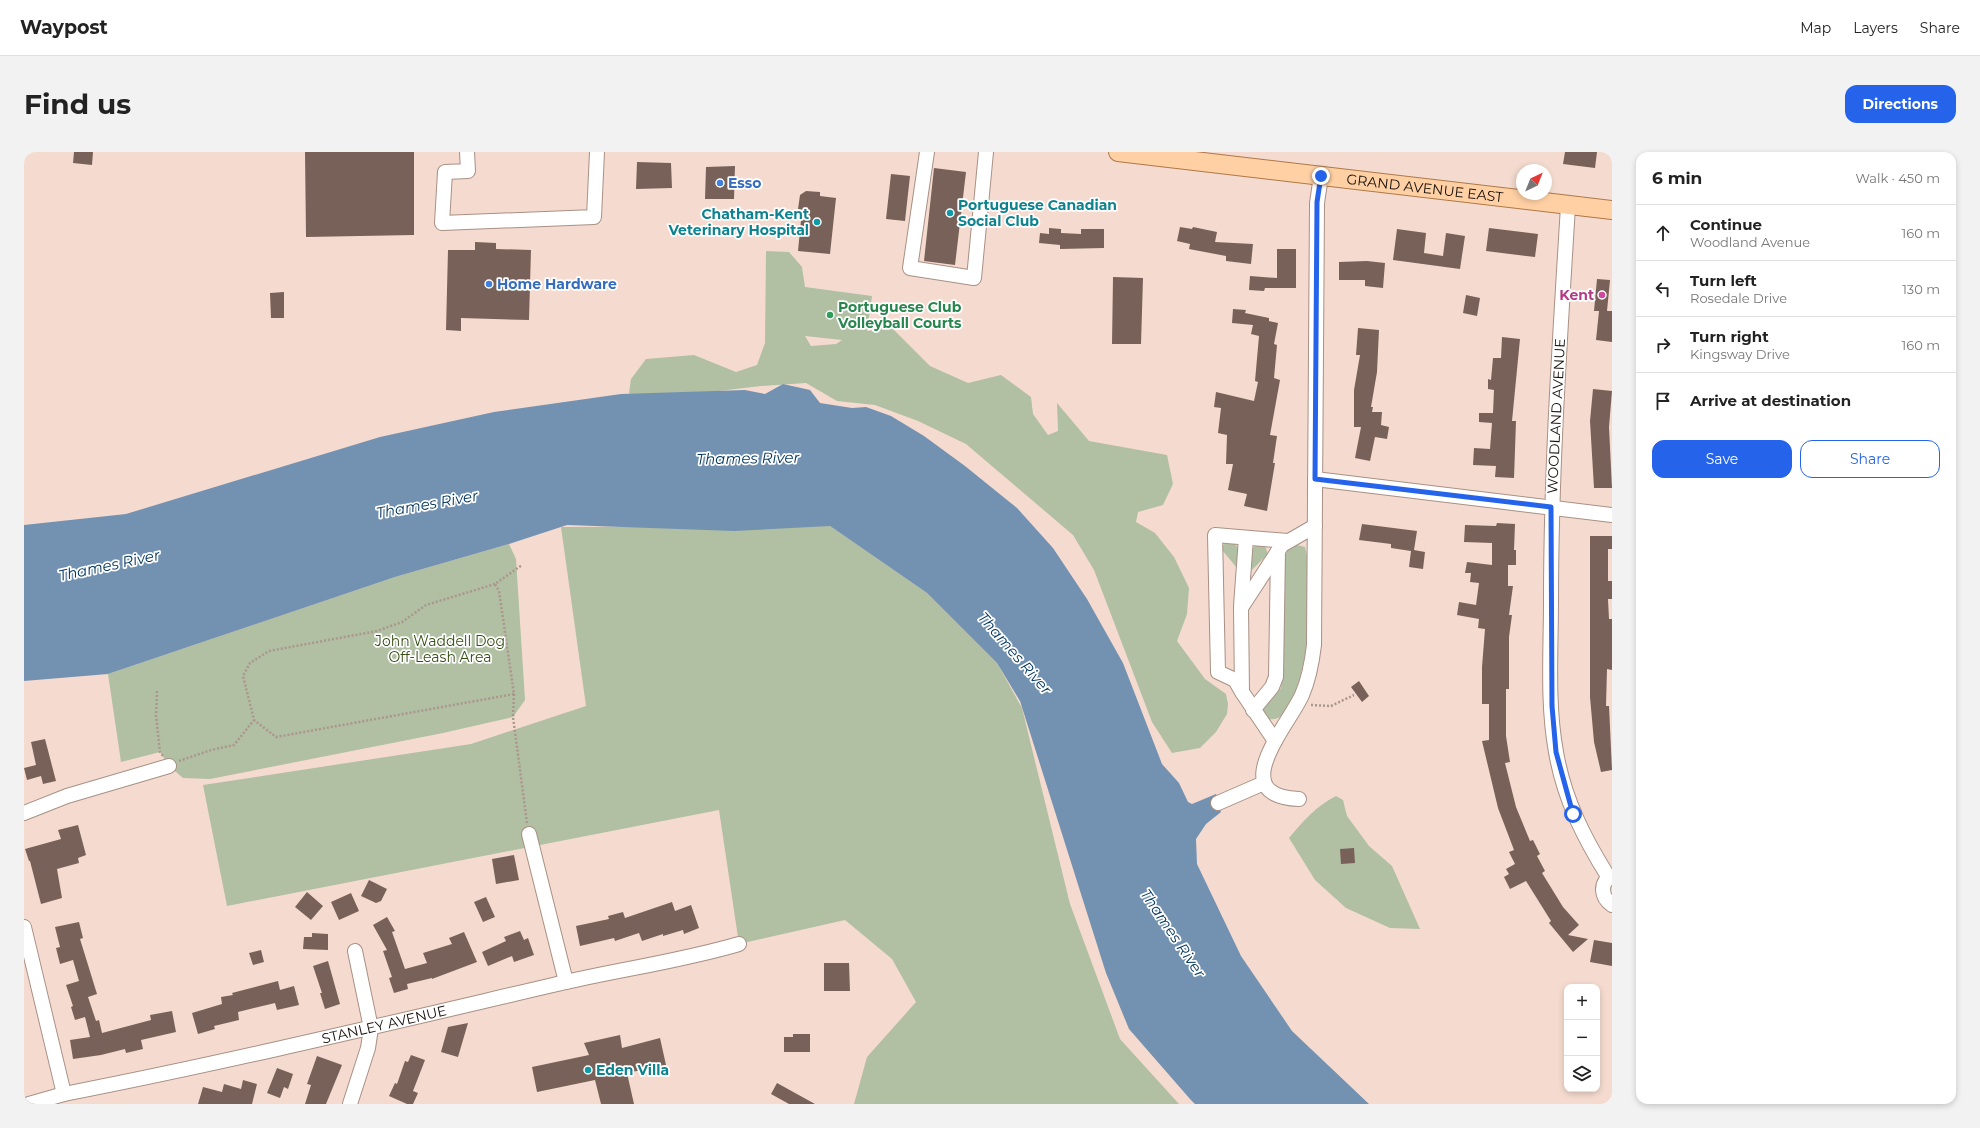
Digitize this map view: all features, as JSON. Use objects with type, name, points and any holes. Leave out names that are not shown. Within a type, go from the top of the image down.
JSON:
[{"type":"main road","name":"GRAND AVENUE EAST","points":[[1118,152],[1612,210]]},
{"type":"street","points":[[467,152],[468,171],[445,172],[442,223],[594,217],[597,152]]},
{"type":"street","points":[[927,152],[910,268],[974,278],[986,152]]},
{"type":"street","points":[[1299,799],[1279,796],[1271,790],[1264,783],[1264,766],[1275,741],[1296,705],[1308,677],[1314,645],[1317,202],[1321,176]]},
{"type":"street","name":"WOODLAND AVENUE","points":[[1568,206],[1562,288],[1551,507],[1552,706],[1556,752],[1573,814],[1589,847],[1610,877],[1603,887],[1603,892],[1604,898],[1612,905]]},
{"type":"street","points":[[1315,479],[1612,515]]},
{"type":"street","points":[[1241,608],[1283,546],[1315,526]]},
{"type":"street","points":[[1275,741],[1253,710],[1235,680],[1218,672],[1215,535],[1246,538],[1283,546]]},
{"type":"street","points":[[1242,692],[1241,608],[1246,538]]},
{"type":"street","points":[[1253,710],[1272,687],[1276,677],[1283,546]]},
{"type":"street","points":[[24,813],[67,796],[170,766]]},
{"type":"street","points":[[1218,803],[1264,783]]},
{"type":"street","points":[[528,834],[566,982]]},
{"type":"street","points":[[24,926],[71,1097]]},
{"type":"street","name":"STANLEY AVENUE","points":[[29,1104],[71,1097],[566,982],[739,944]]},
{"type":"street","points":[[350,1104],[368,1048],[371,1028],[355,951]]},
{"type":"path","points":[[514,694],[276,737],[254,720],[243,676],[250,663],[269,651],[377,631],[402,622],[426,605],[495,584],[522,565]]},
{"type":"path","points":[[495,584],[499,591],[514,694],[513,717],[528,834]]},
{"type":"path","points":[[157,691],[156,716],[160,752],[170,766],[195,755],[234,745],[254,720]]},
{"type":"path","points":[[1296,705],[1331,706],[1354,695]]},
{"type":"green space","points":[[766,251],[789,252],[802,267],[805,287],[872,296],[867,331],[892,328],[930,366],[968,383],[1001,375],[1031,397],[1033,414],[1048,435],[1058,431],[1057,403],[1089,441],[1167,455],[1173,484],[1163,505],[1138,512],[1136,522],[1155,533],[1174,557],[1189,588],[1187,614],[1177,641],[1205,679],[1226,694],[1228,704],[1227,714],[1216,732],[1200,748],[1172,753],[1152,722],[1094,570],[1073,535],[966,444],[918,421],[875,405],[837,401],[806,383],[761,386],[642,400],[629,393],[631,379],[646,359],[694,355],[736,372],[757,365],[765,343]],"holes":[[[805,336],[842,340],[836,344],[811,346]]]},
{"type":"green space","points":[[830,526],[927,593],[997,663],[1022,708],[1070,904],[1120,1039],[1179,1104],[854,1104],[867,1057],[916,1002],[892,959],[845,920],[739,944],[719,810],[227,906],[203,785],[471,744],[586,706],[561,527]]},
{"type":"green space","points":[[1227,542],[1235,544],[1238,548],[1237,568],[1222,550],[1222,546]]},
{"type":"green space","name":"John Waddell Dog Off-Leash Area","points":[[509,544],[516,559],[525,700],[513,717],[443,733],[210,779],[183,778],[169,766],[160,752],[121,762],[108,674],[395,577]]},
{"type":"green space","points":[[1256,545],[1265,546],[1268,554],[1252,570],[1252,549]]},
{"type":"green space","points":[[1297,545],[1305,547],[1308,560],[1308,631],[1306,648],[1298,682],[1288,707],[1281,716],[1274,719],[1269,719],[1263,712],[1264,708],[1281,688],[1282,681],[1284,557],[1288,550]]},
{"type":"green space","points":[[1336,796],[1343,800],[1347,816],[1369,846],[1392,866],[1420,929],[1390,928],[1346,908],[1315,880],[1289,838],[1316,809]]},
{"type":"water","name":"Thames River","points":[[783,384],[810,390],[820,403],[852,408],[866,407],[891,416],[924,436],[965,466],[1017,508],[1053,548],[1087,599],[1123,663],[1162,764],[1179,783],[1188,802],[1192,804],[1216,794],[1221,812],[1206,824],[1196,839],[1197,864],[1241,956],[1292,1031],[1369,1104],[1195,1104],[1190,1099],[1129,1029],[1106,973],[1020,701],[997,663],[927,593],[830,526],[734,531],[567,525],[509,544],[395,577],[108,674],[24,681],[24,525],[126,514],[380,437],[494,412],[621,394],[745,390],[765,394]]},
{"type":"building","points":[[74,152],[93,152],[92,165],[73,163]]},
{"type":"building","points":[[305,152],[414,152],[414,235],[306,237]]},
{"type":"building","points":[[1565,152],[1597,152],[1595,168],[1563,164]]},
{"type":"building","points":[[637,162],[671,163],[672,188],[636,189]]},
{"type":"building","name":"Esso","points":[[735,166],[734,199],[705,199],[706,167]]},
{"type":"building","name":"Portuguese Canadian Social Club","points":[[934,168],[966,172],[955,265],[924,261]]},
{"type":"building","points":[[891,174],[910,176],[905,221],[886,219]]},
{"type":"building","name":"Chatham-Kent Veterinary Hospital","points":[[806,191],[820,192],[820,196],[836,198],[830,254],[798,251],[802,210],[798,209],[800,195]]},
{"type":"building","points":[[1180,227],[1192,229],[1193,227],[1217,232],[1215,242],[1253,244],[1251,264],[1226,261],[1226,256],[1189,249],[1190,244],[1177,241]]},
{"type":"building","points":[[1049,228],[1061,229],[1061,233],[1081,234],[1081,229],[1104,229],[1104,248],[1060,249],[1060,245],[1039,243],[1040,233],[1049,234]]},
{"type":"building","points":[[1489,228],[1538,234],[1535,257],[1486,251]]},
{"type":"building","points":[[1397,229],[1426,233],[1424,253],[1443,256],[1446,233],[1465,236],[1460,269],[1393,260]]},
{"type":"building","name":"Home Hardware","points":[[475,242],[496,243],[496,249],[531,250],[529,320],[461,318],[461,331],[446,330],[448,250],[475,250]]},
{"type":"building","points":[[1277,249],[1296,249],[1296,288],[1265,288],[1264,291],[1249,290],[1250,276],[1277,278]]},
{"type":"building","points":[[1367,261],[1385,263],[1383,288],[1365,286],[1365,280],[1339,280],[1339,262]]},
{"type":"building","points":[[1113,277],[1143,278],[1141,344],[1112,344]]},
{"type":"building","name":"Kent","points":[[1597,279],[1610,280],[1607,311],[1612,311],[1612,342],[1596,340],[1599,311],[1594,311]]},
{"type":"building","points":[[284,292],[284,318],[271,318],[270,293]]},
{"type":"building","points":[[1466,295],[1480,298],[1477,316],[1463,313]]},
{"type":"building","points":[[1233,309],[1246,310],[1245,313],[1269,318],[1269,321],[1278,323],[1274,344],[1277,345],[1274,378],[1280,380],[1270,435],[1277,436],[1273,463],[1275,463],[1267,511],[1244,506],[1247,494],[1228,490],[1233,464],[1226,464],[1227,435],[1218,433],[1221,408],[1214,407],[1216,392],[1254,401],[1258,382],[1255,381],[1259,336],[1251,334],[1253,325],[1232,323]]},
{"type":"building","points":[[1358,328],[1379,330],[1377,372],[1371,407],[1373,407],[1372,412],[1382,412],[1381,425],[1389,427],[1387,439],[1375,437],[1370,461],[1355,458],[1361,427],[1354,427],[1354,390],[1360,355],[1356,355]]},
{"type":"building","points":[[1502,337],[1520,339],[1512,421],[1516,421],[1514,478],[1495,477],[1496,466],[1473,465],[1474,448],[1490,449],[1492,423],[1479,422],[1479,413],[1493,413],[1494,390],[1488,389],[1488,379],[1491,380],[1493,358],[1501,358]]},
{"type":"building","points":[[1593,389],[1612,391],[1609,427],[1612,488],[1594,488],[1590,421]]},
{"type":"building","points":[[1497,523],[1515,524],[1514,550],[1516,550],[1516,565],[1508,565],[1508,586],[1513,586],[1509,615],[1512,615],[1509,637],[1509,689],[1506,689],[1506,736],[1510,762],[1505,763],[1516,807],[1530,841],[1533,840],[1540,854],[1537,856],[1545,871],[1542,873],[1563,907],[1579,925],[1568,935],[1588,939],[1573,952],[1549,923],[1551,921],[1526,881],[1510,889],[1504,877],[1509,874],[1506,869],[1515,864],[1509,852],[1514,850],[1498,808],[1482,741],[1489,740],[1489,704],[1482,704],[1482,667],[1485,629],[1478,628],[1479,619],[1457,615],[1459,602],[1476,605],[1479,583],[1470,582],[1471,573],[1465,573],[1467,562],[1492,565],[1492,543],[1464,542],[1465,525],[1496,526]]},
{"type":"building","points":[[1362,524],[1417,531],[1414,550],[1425,552],[1423,569],[1409,567],[1411,551],[1391,548],[1391,544],[1359,540]]},
{"type":"building","points":[[1590,536],[1612,536],[1612,549],[1608,549],[1608,581],[1612,581],[1612,599],[1608,599],[1609,619],[1612,619],[1612,670],[1607,669],[1606,706],[1609,706],[1612,770],[1601,772],[1594,742],[1590,697]]},
{"type":"building","points":[[1359,681],[1369,696],[1362,702],[1351,687]]},
{"type":"building","points":[[45,739],[56,781],[43,784],[41,776],[27,780],[24,768],[36,765],[31,742]]},
{"type":"building","points":[[78,825],[86,855],[78,858],[79,863],[57,869],[62,898],[41,904],[30,861],[25,849],[61,839],[58,830]]},
{"type":"building","points":[[1354,848],[1355,863],[1341,864],[1340,849]]},
{"type":"building","points":[[514,855],[519,880],[496,884],[492,859]]},
{"type":"building","points":[[369,880],[387,889],[381,901],[376,903],[361,896]]},
{"type":"building","points":[[307,892],[323,906],[311,920],[295,907]]},
{"type":"building","points":[[351,893],[359,911],[339,920],[331,902]]},
{"type":"building","points":[[486,897],[495,917],[483,922],[474,902]]},
{"type":"building","points":[[672,902],[675,911],[691,905],[699,928],[684,934],[683,930],[663,936],[663,934],[642,941],[639,933],[615,941],[614,938],[580,946],[576,926],[609,919],[608,916],[623,912],[625,918]]},
{"type":"building","points":[[387,917],[395,931],[392,932],[405,969],[427,963],[423,953],[452,944],[449,938],[464,932],[477,962],[432,979],[407,984],[408,989],[394,993],[389,978],[392,977],[383,951],[387,950],[373,925]]},
{"type":"building","points":[[79,922],[83,938],[80,939],[97,994],[88,997],[96,1021],[99,1020],[102,1033],[151,1020],[150,1015],[172,1011],[176,1032],[141,1040],[143,1049],[126,1053],[125,1049],[101,1055],[73,1059],[70,1040],[90,1037],[85,1017],[75,1020],[71,1007],[73,1006],[66,985],[79,981],[73,960],[60,964],[56,948],[60,947],[55,927]]},
{"type":"building","points":[[520,931],[524,940],[528,938],[534,955],[514,962],[512,956],[488,966],[482,952],[506,941],[504,937]]},
{"type":"building","points":[[312,933],[328,934],[328,950],[303,949],[304,937],[312,937]]},
{"type":"building","points":[[1594,940],[1612,943],[1612,966],[1590,962]]},
{"type":"building","points":[[261,950],[264,962],[253,965],[249,953]]},
{"type":"building","points":[[328,961],[340,1004],[325,1009],[320,993],[322,993],[313,966]]},
{"type":"building","points":[[824,963],[849,963],[850,991],[824,991]]},
{"type":"building","points":[[278,981],[280,990],[294,986],[299,1005],[277,1010],[275,1003],[238,1012],[239,1020],[214,1026],[215,1029],[198,1034],[192,1013],[222,1004],[221,997],[233,995],[232,993]]},
{"type":"building","points":[[468,1023],[458,1057],[441,1052],[448,1027]]},
{"type":"building","points":[[793,1034],[810,1034],[810,1052],[784,1052],[784,1037],[793,1037]]},
{"type":"building","name":"Eden Villa","points":[[620,1035],[622,1048],[660,1038],[666,1065],[627,1073],[634,1104],[601,1104],[595,1080],[537,1092],[532,1067],[589,1055],[584,1043]]},
{"type":"building","points":[[411,1055],[425,1060],[413,1091],[418,1093],[413,1104],[407,1104],[389,1096],[395,1083],[397,1084],[405,1061],[408,1062]]},
{"type":"building","points":[[317,1056],[342,1065],[326,1104],[305,1104],[311,1085],[307,1084]]},
{"type":"building","points":[[277,1068],[293,1074],[288,1089],[284,1087],[280,1098],[267,1093]]},
{"type":"building","points":[[243,1080],[257,1084],[252,1104],[198,1104],[203,1087],[222,1092],[224,1084],[241,1089]]},
{"type":"building","points":[[777,1083],[815,1104],[789,1104],[771,1094]]},
{"type":"place","name":"Esso","points":[[720,183]]},
{"type":"place","name":"Portuguese Canadian Social Club","points":[[950,213]]},
{"type":"place","name":"Chatham-Kent Veterinary Hospital","points":[[817,222]]},
{"type":"place","name":"Home Hardware","points":[[489,284]]},
{"type":"place","name":"Kent","points":[[1602,295]]},
{"type":"place","name":"Portuguese Club Volleyball Courts","points":[[830,315]]},
{"type":"place","name":"Eden Villa","points":[[588,1070]]},
{"type":"route","points":[[1321,176],[1317,202],[1315,479],[1531,506],[1551,507],[1553,729],[1559,767],[1573,814]]}]
